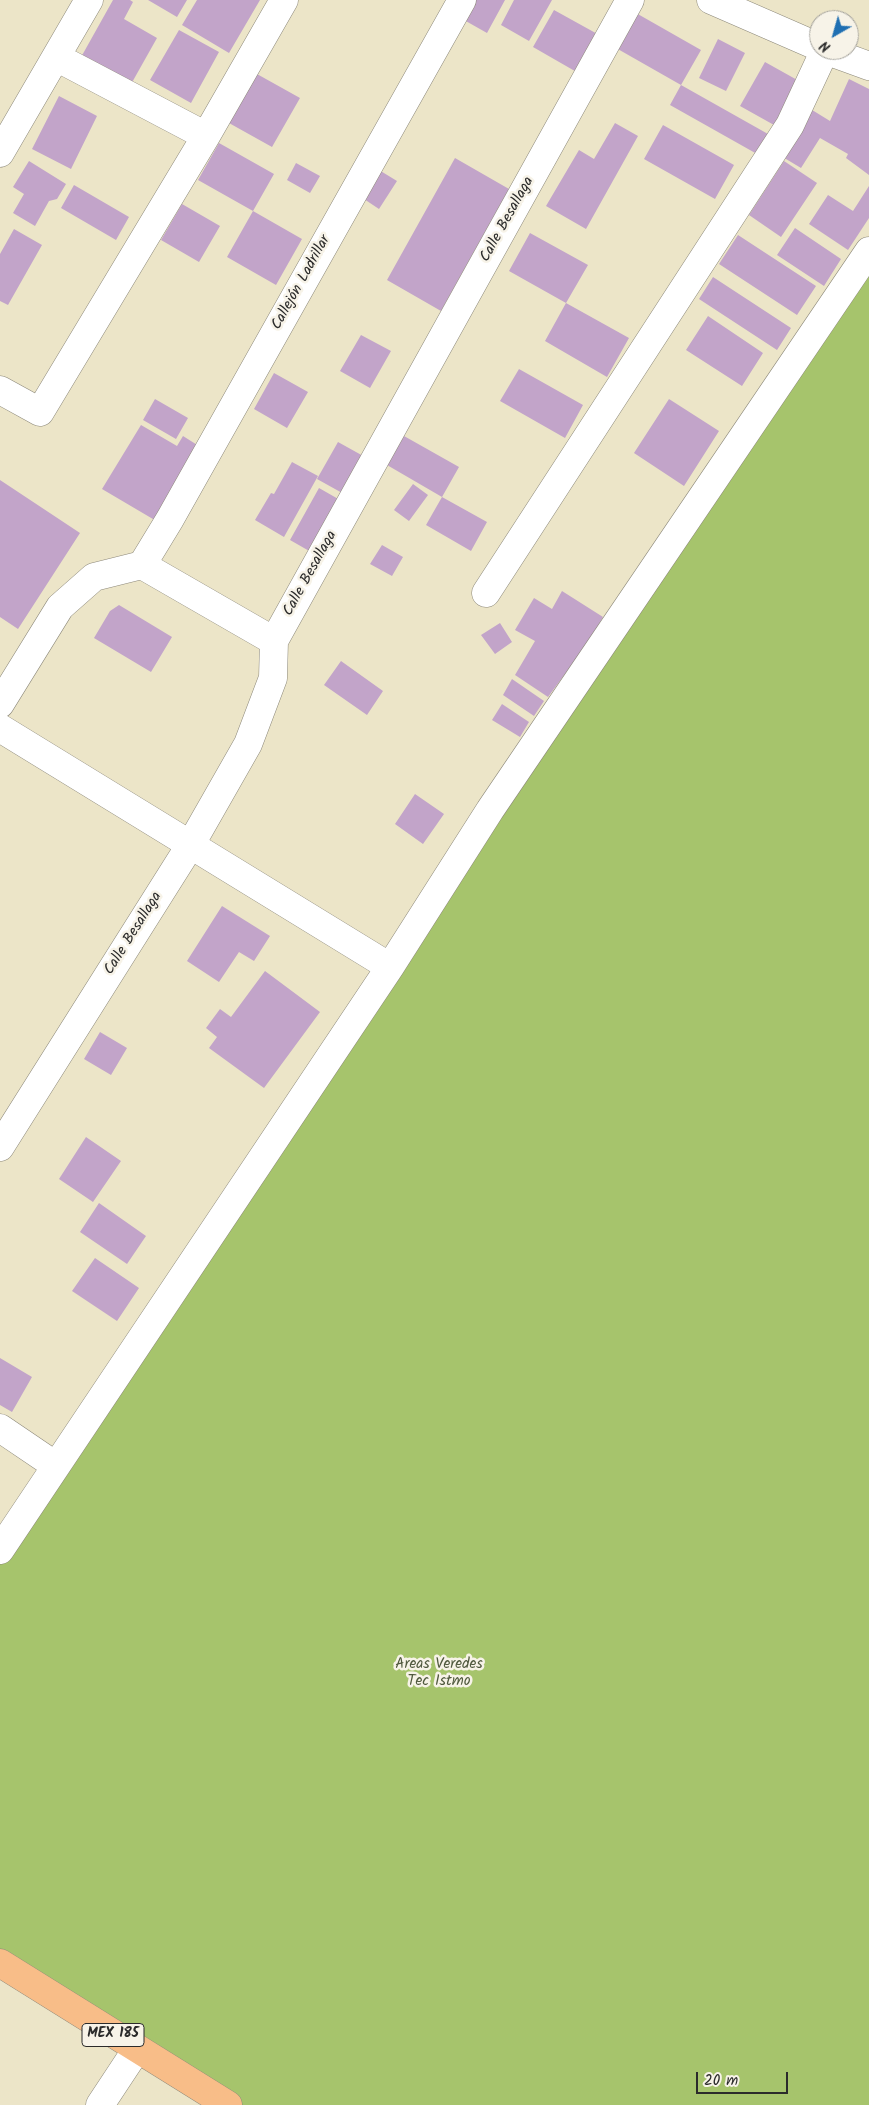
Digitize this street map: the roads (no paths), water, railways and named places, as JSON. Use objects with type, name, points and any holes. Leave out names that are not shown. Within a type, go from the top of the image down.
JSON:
[{"type":"main road","name":"MEX 185","points":[[0,1963],[228,2105]]},
{"type":"street","points":[[0,153],[89,0]]},
{"type":"street","points":[[0,390],[40,412],[206,136],[284,0]]},
{"type":"street","name":"Callejón Ladrillar","points":[[142,565],[170,519],[462,0]]},
{"type":"street","name":"Calle Besallaga","points":[[0,1147],[191,844],[248,744],[273,678],[274,641],[630,0]]},
{"type":"street","points":[[712,0],[809,43]]},
{"type":"street","points":[[56,57],[206,136]]},
{"type":"street","points":[[486,593],[790,125],[820,60]]},
{"type":"street","points":[[852,60],[869,66]]},
{"type":"street","points":[[0,1550],[390,967],[490,810],[869,251]]},
{"type":"street","points":[[0,704],[60,608],[94,577],[142,565],[274,641]]},
{"type":"street","points":[[0,728],[390,967]]},
{"type":"street","points":[[0,1428],[56,1466]]},
{"type":"street","points":[[100,2105],[137,2049]]},
{"type":"park label","name":"Areas Veredes Tec Istmo","points":[[439,1674]]}]
